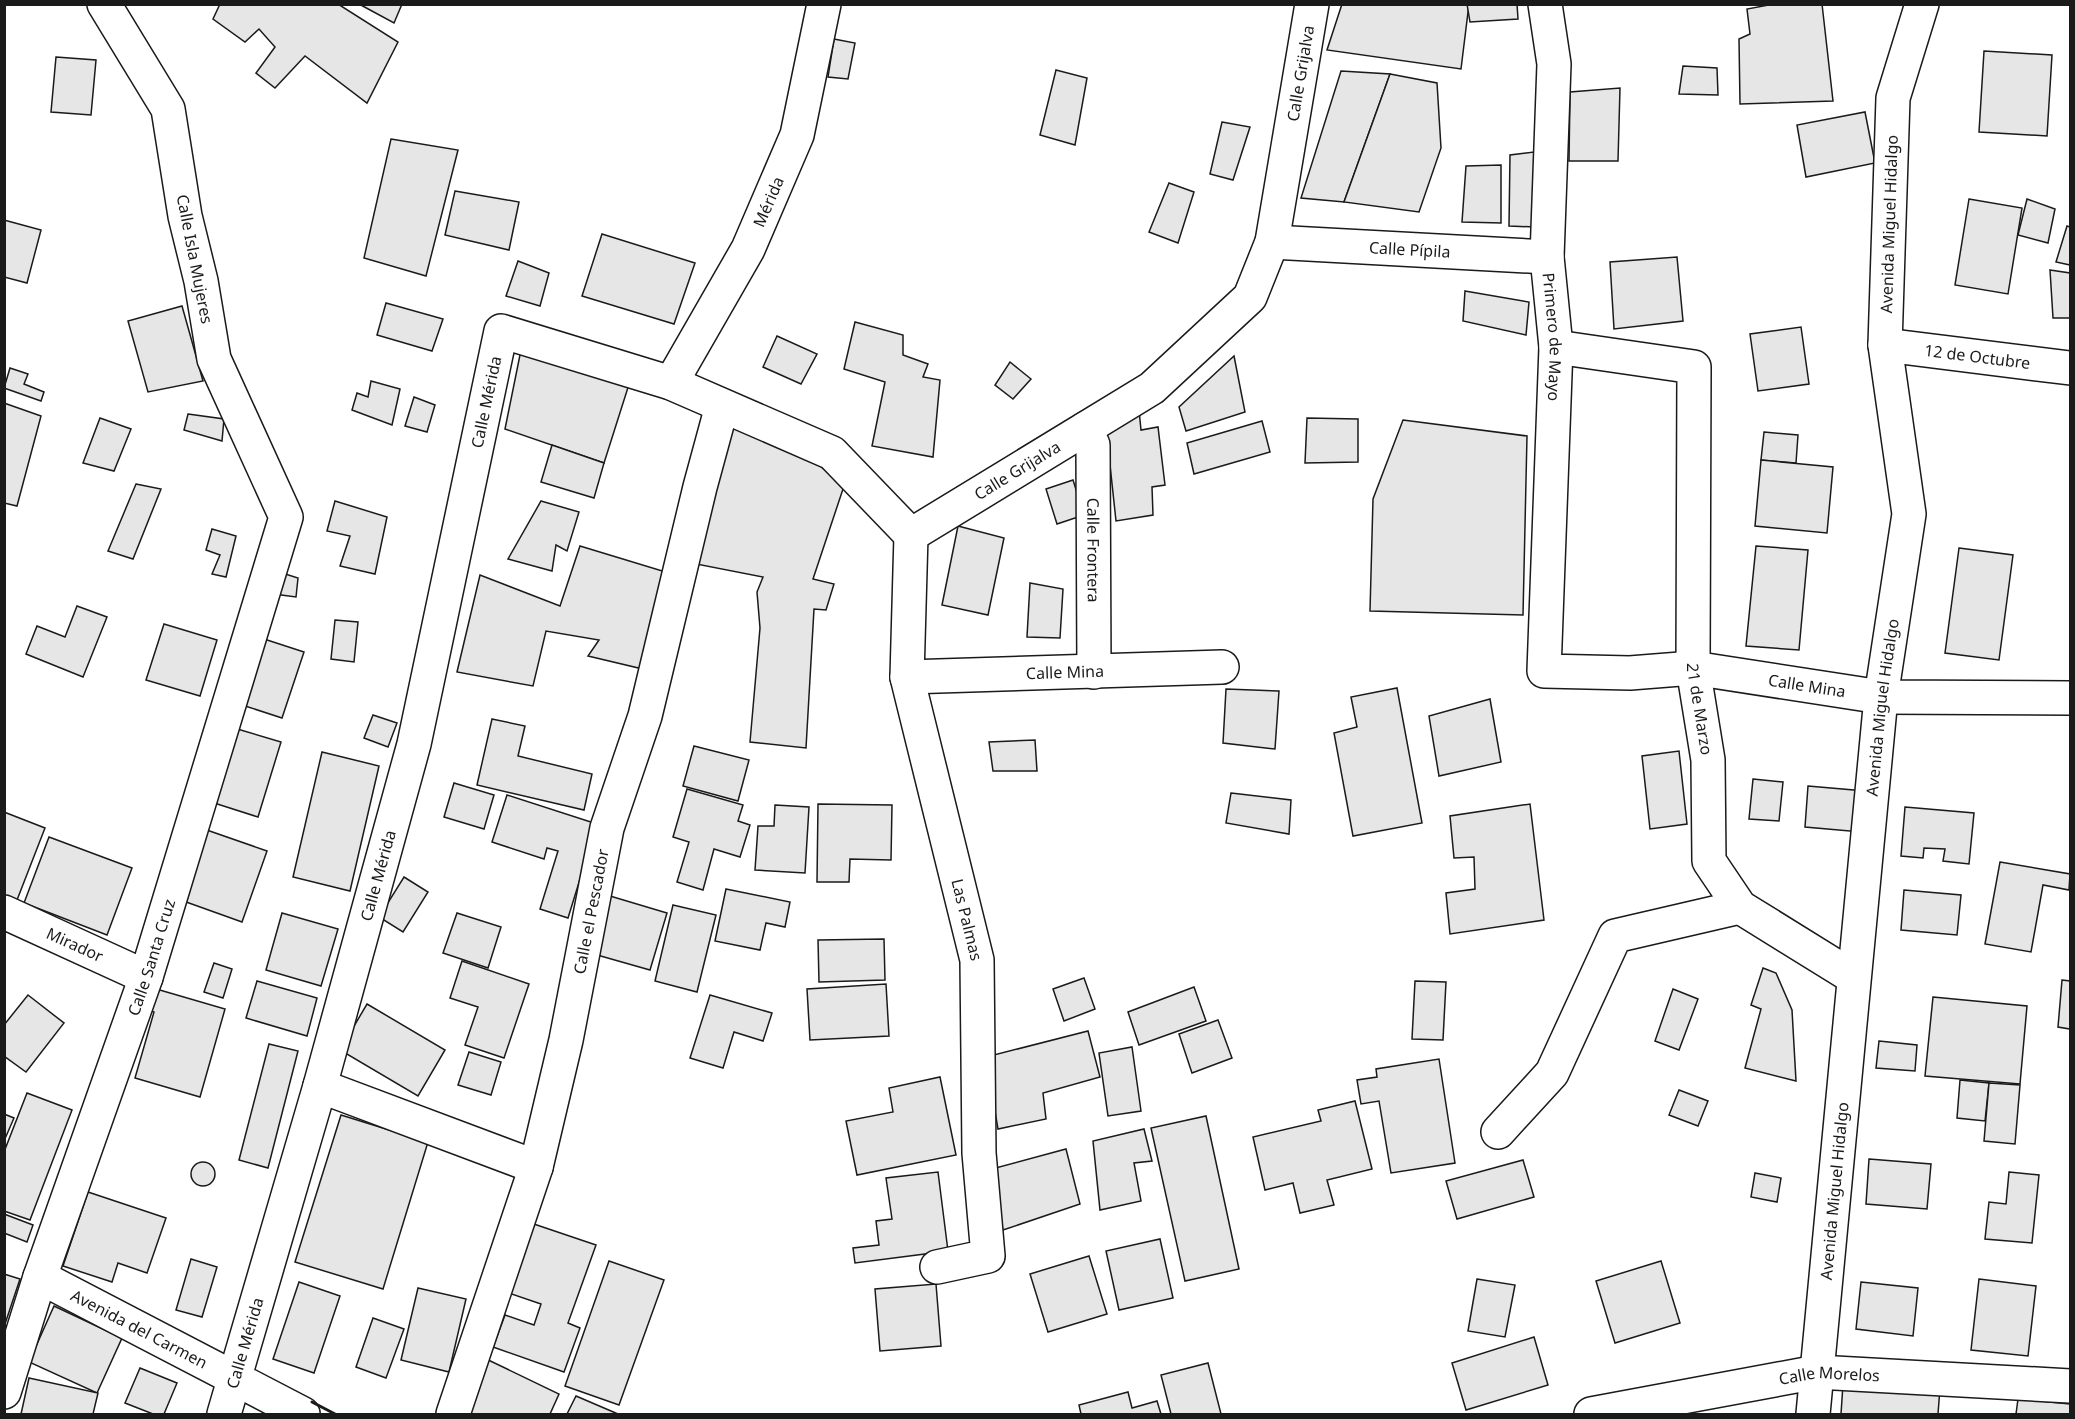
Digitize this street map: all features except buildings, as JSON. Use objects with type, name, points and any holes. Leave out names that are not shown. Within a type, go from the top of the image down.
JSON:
[{"type":"street","name":"Calle Isla Mujeres","points":[[104,4],[168,109],[185,216],[201,281],[214,359],[286,517]]},
{"type":"street","name":"Mérida","points":[[671,383],[748,249],[797,135],[825,4]]},
{"type":"street","name":"Calle Grijalva","points":[[911,535],[1152,388],[1250,297],[1272,242],[1312,4]]},
{"type":"street","name":"Primero de Mayo","points":[[1544,671],[1556,347],[1547,257],[1554,64],[1545,4]]},
{"type":"street","name":"Avenida Miguel Hidalgo","points":[[1813,1414],[1881,697],[1909,514],[1885,345],[1893,98],[1922,4]]},
{"type":"street","name":"Calle Pípila","points":[[1272,242],[1547,257]]},
{"type":"street","name":"Calle Mérida","points":[[224,1414],[320,1086],[414,744],[501,331],[671,383]]},
{"type":"street","name":"12 de Octubre","points":[[1885,345],[2070,368]]},
{"type":"street","name":"21 de Marzo","points":[[1556,347],[1694,367],[1693,668],[1708,760],[1708,861],[1740,907],[1853,977]]},
{"type":"street","points":[[671,383],[832,453],[911,535]]},
{"type":"street","name":"Calle el Pescador","points":[[453,1414],[536,1167],[566,1040],[607,828],[645,716],[700,487],[722,406]]},
{"type":"street","name":"Calle Frontera","points":[[1085,429],[1093,445],[1094,672]]},
{"type":"street","name":"Calle Santa Cruz","points":[[4,1392],[40,1277],[146,977],[286,517]]},
{"type":"street","name":"Las Palmas","points":[[911,535],[907,677],[977,960],[979,1153],[988,1256],[937,1267]]},
{"type":"street","name":"Calle Mina","points":[[907,677],[1222,667]]},
{"type":"street","name":"Calle Mina","points":[[1544,671],[1630,673],[1693,668],[1881,697],[2070,698]]},
{"type":"street","points":[[1498,1132],[1552,1073],[1614,936],[1740,907]]},
{"type":"street","name":"Mirador","points":[[4,912],[146,977]]},
{"type":"street","points":[[320,1086],[536,1167]]},
{"type":"street","name":"Avenida del Carmen","points":[[40,1277],[303,1414]]},
{"type":"street","name":"Calle Morelos","points":[[1591,1414],[1816,1372],[2070,1386]]},
{"type":"wall","points":[[312,1402],[335,1414]]}]
